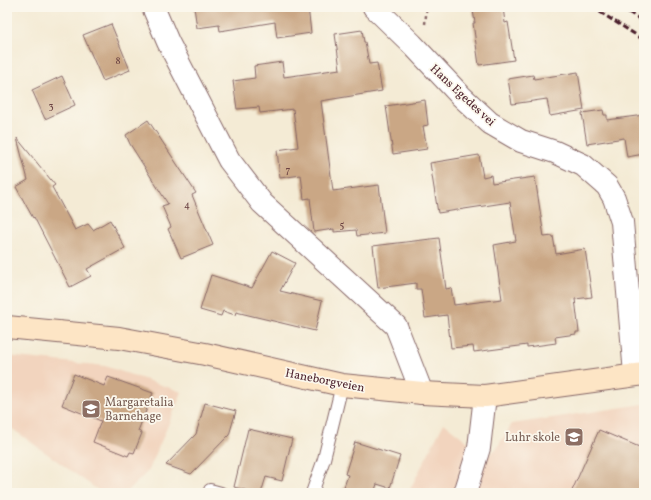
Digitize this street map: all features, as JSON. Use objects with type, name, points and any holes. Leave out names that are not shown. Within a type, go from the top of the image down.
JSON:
[{"type":"street","points":[[153,7],[168,42],[229,160],[262,203],[396,326],[422,394]]},
{"type":"street","name":"Hans Egedes vei","points":[[374,7],[412,44],[461,96],[490,123],[522,141],[555,152],[583,165],[607,186],[614,198],[622,222],[639,374]]},
{"type":"street","name":"Haneborgveien","points":[[7,327],[119,338],[205,354],[342,385],[422,394],[486,396],[639,374]]},
{"type":"street","points":[[465,493],[479,448],[486,396]]},
{"type":"lane","points":[[312,493],[324,458],[342,385]]},
{"type":"shaded area","name":"Margaretalia Barnehage","points":[[7,356],[105,366],[182,392],[149,470],[126,493],[102,493],[7,425]]},
{"type":"shaded area","name":"Luhr skole","points":[[644,404],[644,493],[408,493],[444,423],[487,457],[496,449],[512,424]]},
{"type":"building","points":[[194,7],[308,7],[311,33],[277,38],[275,22],[220,31],[219,25],[197,28]]},
{"type":"building","points":[[503,7],[505,23],[508,22],[514,60],[479,65],[473,23],[475,23],[473,10]]},
{"type":"building","points":[[111,24],[130,70],[103,81],[83,35]]},
{"type":"building","points":[[362,30],[369,64],[377,63],[382,91],[321,101],[333,191],[379,185],[385,233],[357,236],[356,230],[334,232],[334,229],[314,232],[310,198],[304,199],[301,175],[280,178],[277,150],[298,147],[293,109],[260,113],[259,107],[237,109],[233,81],[255,78],[254,66],[282,62],[284,77],[340,69],[335,34]]},
{"type":"building","points":[[578,72],[584,110],[550,116],[547,99],[512,104],[508,79],[533,75],[534,79]]},
{"type":"building","points":[[62,76],[75,105],[45,119],[32,90]]},
{"type":"building","points":[[425,100],[428,125],[423,126],[427,149],[393,154],[386,106]]},
{"type":"building","points":[[603,110],[604,115],[607,115],[607,120],[644,115],[644,154],[627,157],[624,138],[587,144],[582,113]]},
{"type":"building","points":[[148,120],[196,193],[192,195],[213,245],[181,258],[168,229],[171,227],[162,206],[168,204],[130,144],[126,135]]},
{"type":"building","points":[[17,138],[55,185],[52,187],[75,230],[88,224],[93,230],[110,220],[125,248],[87,269],[91,276],[70,287],[34,217],[33,218],[16,187],[28,180]]},
{"type":"building","points":[[479,155],[483,177],[491,175],[492,183],[535,177],[544,237],[553,236],[556,254],[585,249],[592,297],[575,299],[579,332],[576,332],[576,334],[555,337],[556,343],[527,347],[527,345],[474,352],[473,346],[451,348],[447,315],[425,318],[421,289],[416,289],[416,283],[378,288],[373,246],[439,238],[446,289],[451,288],[454,305],[502,299],[494,245],[516,241],[510,202],[438,213],[430,163]]},
{"type":"building","points":[[272,251],[295,263],[280,291],[322,301],[315,331],[236,312],[235,315],[223,311],[221,316],[200,310],[211,275],[252,288]]},
{"type":"building","points":[[74,374],[104,386],[108,377],[153,393],[138,431],[142,433],[134,453],[130,452],[128,456],[93,442],[101,421],[62,405]]},
{"type":"building","points":[[205,403],[236,411],[229,435],[191,474],[166,465],[196,434]]},
{"type":"building","points":[[248,429],[292,439],[282,481],[266,477],[261,493],[255,493],[234,487]]},
{"type":"building","points":[[599,430],[644,449],[644,493],[571,493]]},
{"type":"building","points":[[355,442],[400,456],[390,488],[377,484],[374,493],[342,493],[348,475],[345,474]]},
{"type":"railway","points":[[592,7],[644,40]]},
{"type":"railway","points":[[621,7],[644,22]]},
{"type":"place","name":"Margaretalia Barnehage","points":[[91,409]]},
{"type":"place","name":"Luhr skole","points":[[574,437]]}]
